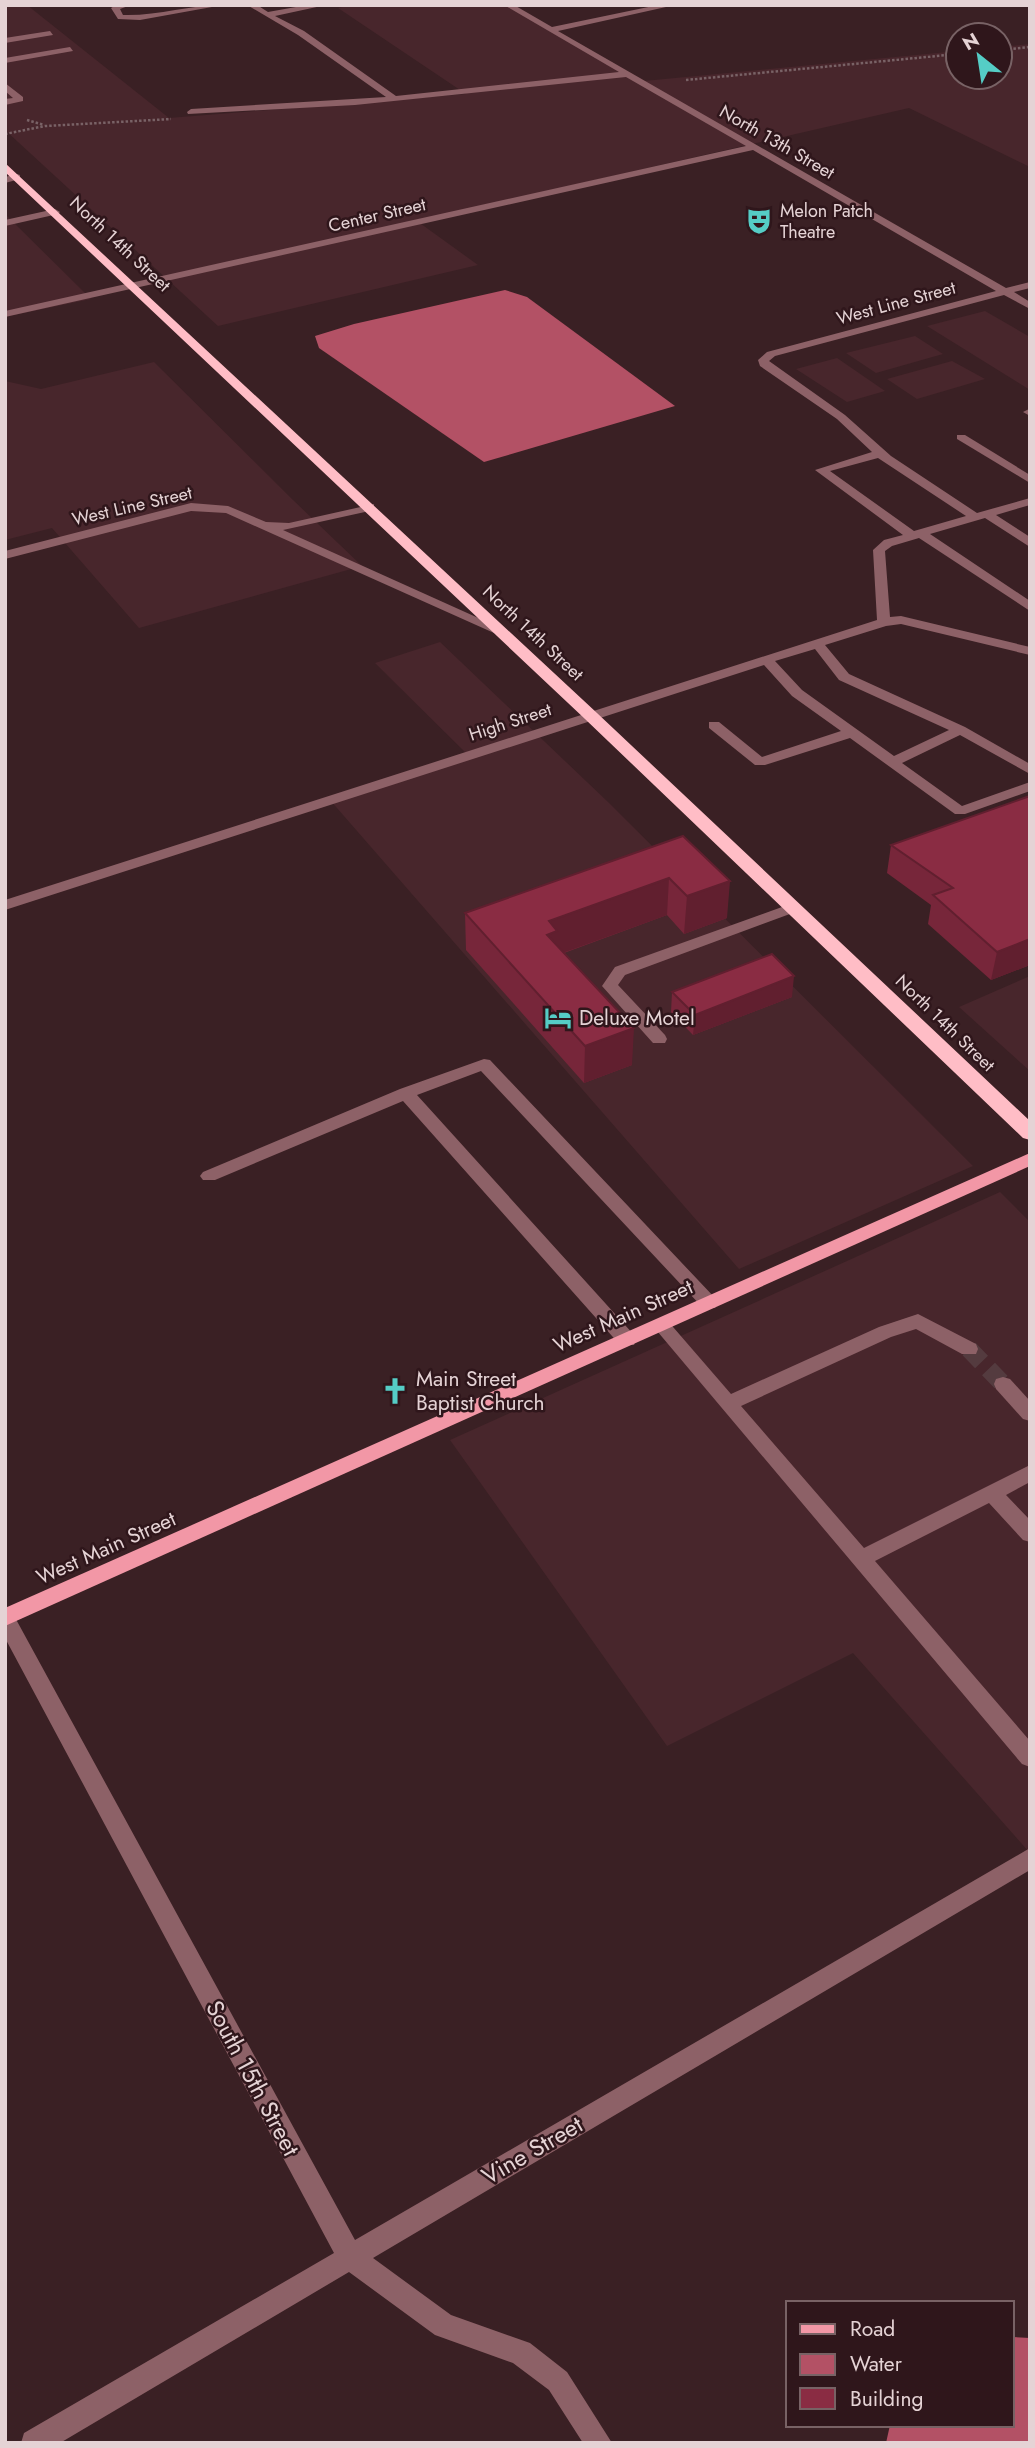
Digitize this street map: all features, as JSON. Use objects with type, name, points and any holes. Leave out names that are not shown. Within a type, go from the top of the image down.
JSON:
[{"type":"highway","name":"North 14th Street","points":[[5,166],[11,179],[55,212],[133,285],[1030,1133]]},
{"type":"main road","name":"West Main Street","points":[[5,1618],[1030,1160]]},
{"type":"street","points":[[127,5],[116,8],[121,17],[140,18],[219,5]]},
{"type":"street","points":[[251,5],[301,33],[394,99]]},
{"type":"street","points":[[267,15],[322,5]]},
{"type":"street","name":"North 13th Street","points":[[508,5],[1030,306]]},
{"type":"street","points":[[550,30],[671,5]]},
{"type":"street","points":[[5,41],[50,33]]},
{"type":"street","points":[[5,61],[70,49]]},
{"type":"street","points":[[191,112],[250,111],[394,99],[627,74]]},
{"type":"street","points":[[5,86],[20,99],[5,102]]},
{"type":"street","name":"Center Street","points":[[5,314],[755,146]]},
{"type":"street","points":[[5,223],[55,212]]},
{"type":"street","name":"West Line Street","points":[[882,453],[841,417],[764,364],[763,360],[771,354],[1030,285]]},
{"type":"street","points":[[961,437],[1030,480]]},
{"type":"street","points":[[1030,543],[981,516],[882,453],[821,470],[1030,607]]},
{"type":"street","points":[[884,622],[879,550],[888,543],[1030,501]]},
{"type":"street","name":"West Line Street","points":[[5,555],[191,507],[228,510],[499,631]]},
{"type":"street","name":"West Line Street","points":[[264,526],[289,527],[370,507]]},
{"type":"street","name":"High Street","points":[[5,905],[884,622],[901,620],[1030,651]]},
{"type":"street","points":[[817,643],[844,677],[960,730],[1030,770]]},
{"type":"street","points":[[767,660],[797,693],[960,811],[1030,786]]},
{"type":"street","points":[[714,725],[760,762],[850,733]]},
{"type":"street","points":[[893,762],[960,730]]},
{"type":"street","points":[[659,1039],[610,986],[620,971],[793,908]]},
{"type":"street","points":[[209,1176],[406,1093],[484,1064],[709,1303]]},
{"type":"street","points":[[406,1093],[627,1340]]},
{"type":"street","points":[[728,1404],[885,1332],[918,1321],[969,1349]]},
{"type":"street","points":[[661,1325],[1027,1749]]},
{"type":"street","points":[[1003,1384],[1030,1414]]},
{"type":"street","points":[[861,1559],[1030,1473]]},
{"type":"street","points":[[992,1493],[1030,1534]]},
{"type":"street","name":"South 15th Street","points":[[5,1618],[350,2257],[444,2326],[521,2352],[558,2381],[599,2443]]},
{"type":"street","name":"Vine Street","points":[[34,2443],[1030,1858]]},
{"type":"path","points":[[5,134],[45,126]]},
{"type":"shaded area","points":[[5,5],[27,5],[169,118],[466,94],[338,8],[351,5],[510,5],[644,81],[944,52],[944,91],[1014,91],[1014,46],[1030,44],[1030,167],[909,108],[417,221],[478,265],[218,326],[5,130]]},
{"type":"shaded area","points":[[5,214],[91,299],[5,317]]},
{"type":"shaded area","points":[[985,311],[1030,337],[1030,390],[927,326]]},
{"type":"shaded area","points":[[915,336],[943,354],[876,373],[846,353]]},
{"type":"shaded area","points":[[837,358],[885,391],[847,402],[796,369]]},
{"type":"shaded area","points":[[952,361],[985,379],[917,399],[887,379]]},
{"type":"shaded area","points":[[154,362],[362,566],[139,628],[52,528],[5,540],[5,381],[41,389]]},
{"type":"shaded area","points":[[440,642],[608,802],[973,1166],[739,1269],[330,800],[468,755],[375,663]]},
{"type":"shaded area","points":[[1030,976],[1030,1071],[959,1007]]},
{"type":"shaded area","points":[[1000,1192],[1030,1222],[1030,1853],[853,1653],[667,1746],[450,1440]]},
{"type":"water","points":[[505,290],[527,297],[675,406],[484,462],[319,348],[315,336],[354,324]]},
{"type":"water","points":[[1014,2337],[1030,2338],[1030,2443],[886,2443],[890,2427],[1014,2427]]},
{"type":"building","points":[[1030,796],[1030,939],[997,952],[933,895],[953,888],[891,845]]},
{"type":"building","points":[[683,836],[730,881],[687,896],[669,878],[549,921],[557,931],[547,935],[634,1028],[585,1046],[465,913]]},
{"type":"building","points":[[772,954],[794,976],[695,1015],[672,992]]},
{"type":"tunnel","points":[[969,1349],[1003,1384]]},
{"type":"place","name":"Melon Patch Theatre","points":[[759,221]]},
{"type":"place","name":"Deluxe Motel","points":[[558,1018]]},
{"type":"place","name":"Main Street Baptist Church","points":[[395,1391]]}]
